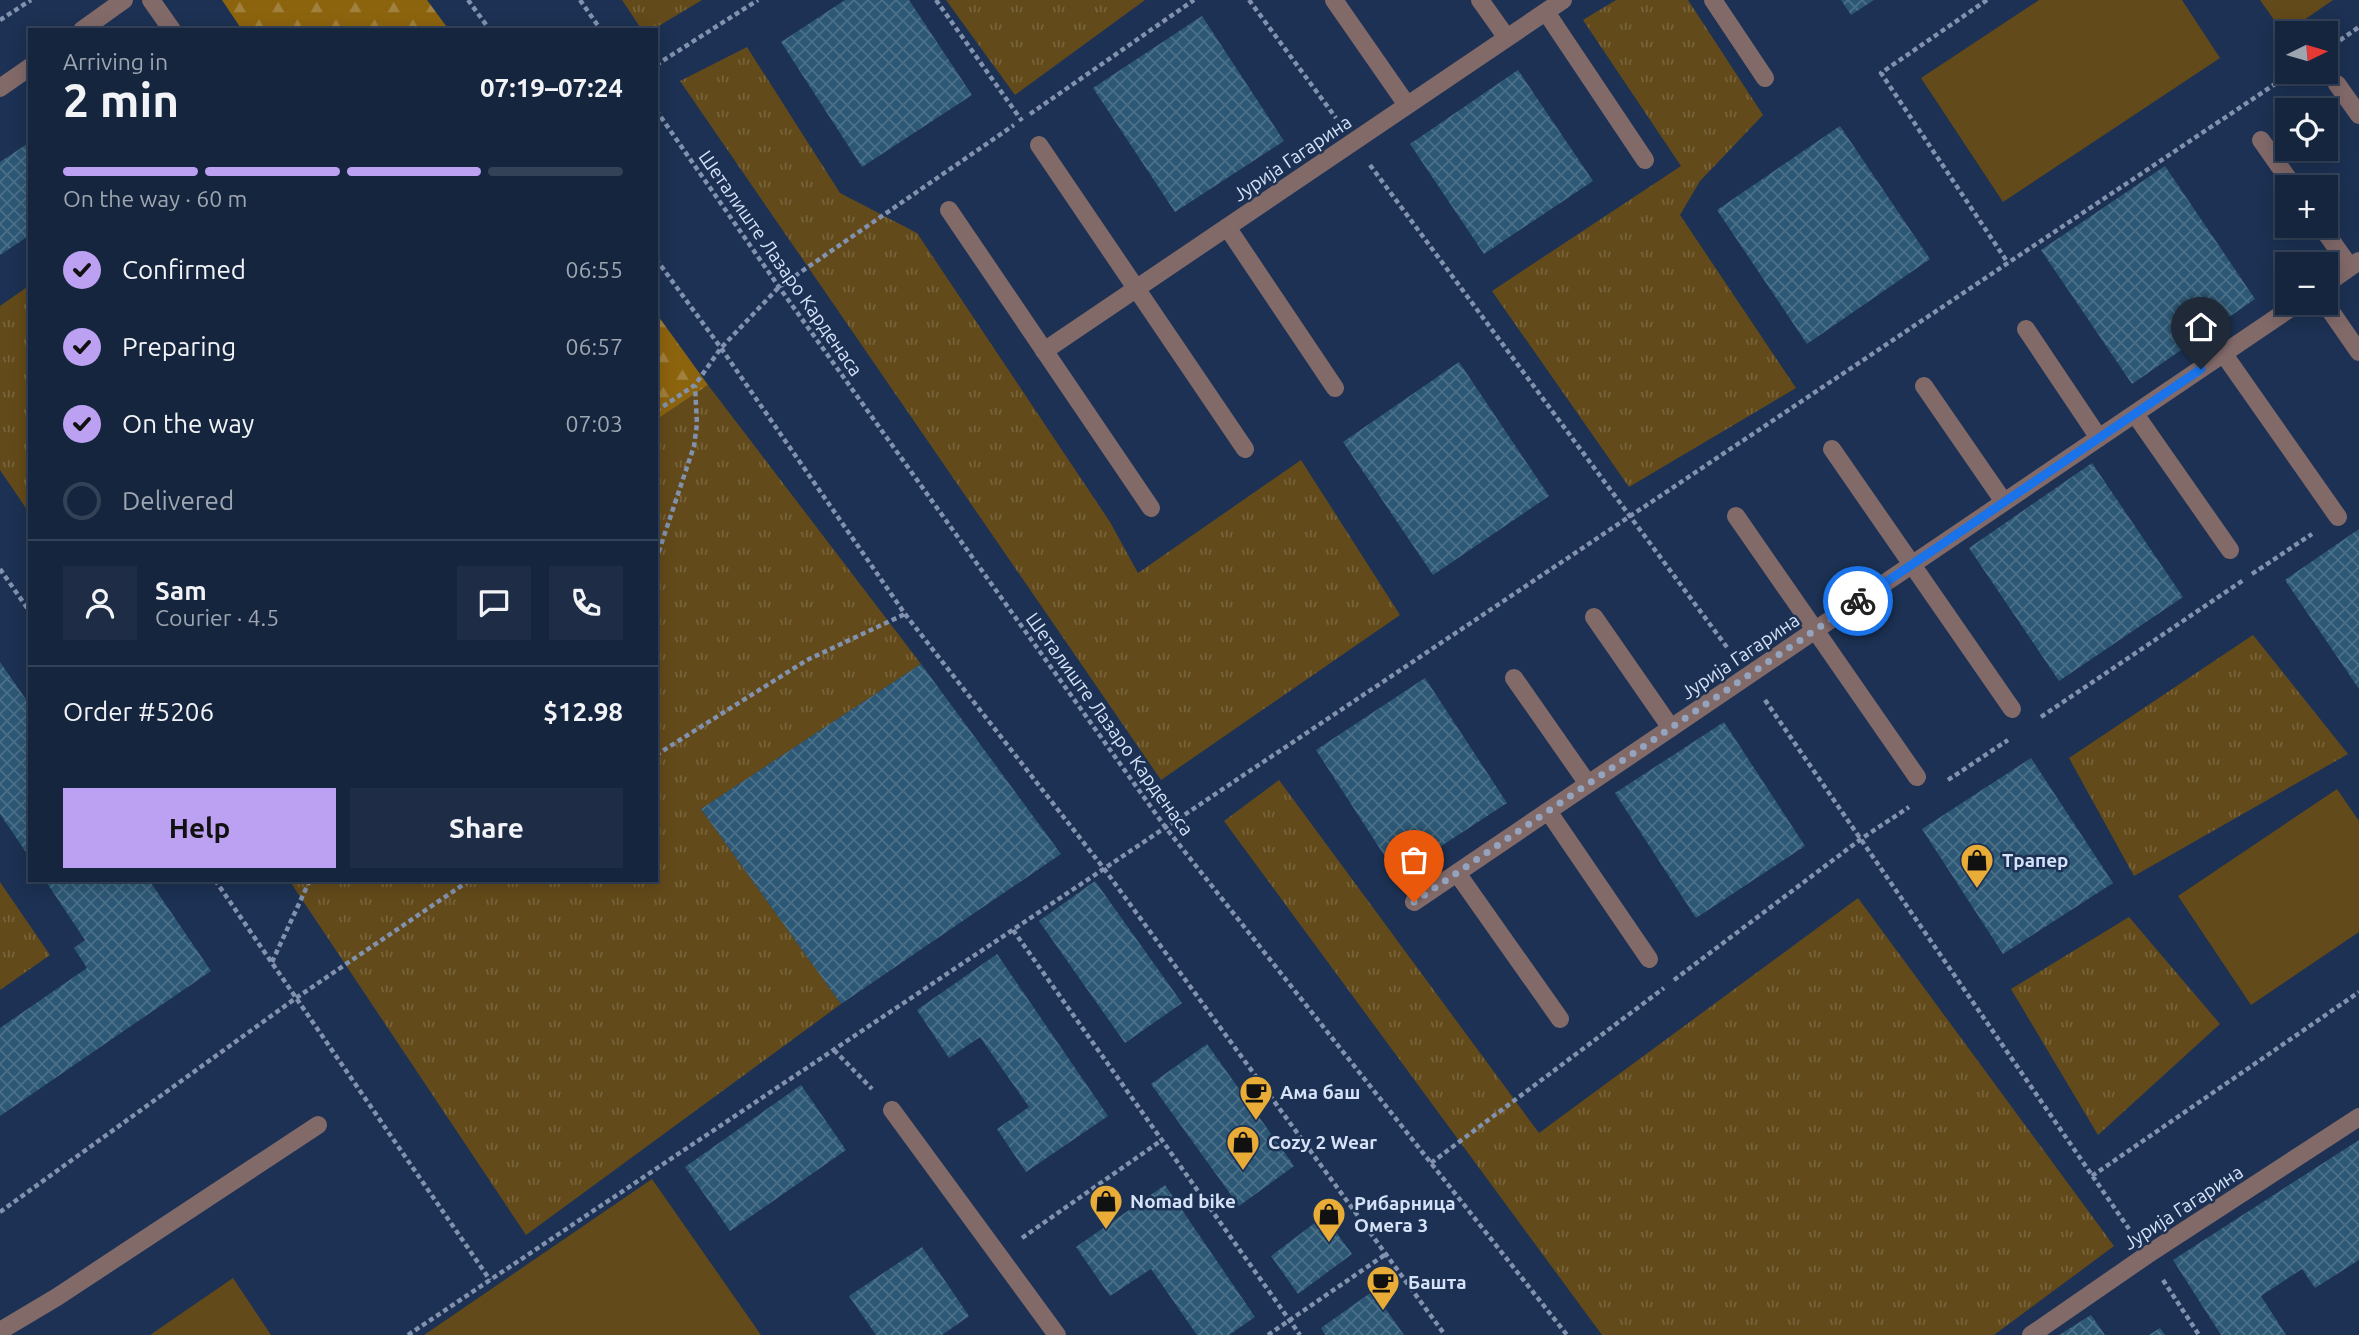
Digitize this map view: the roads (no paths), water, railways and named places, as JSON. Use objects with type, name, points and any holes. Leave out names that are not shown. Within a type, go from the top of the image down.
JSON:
[{"type":"street","points":[[85,28],[124,0]]},
{"type":"street","points":[[151,0],[171,28]]},
{"type":"street","points":[[1334,0],[1407,105]]},
{"type":"street","points":[[1480,0],[1507,38]]},
{"type":"street","name":"Јурија Гагарина","points":[[1044,351],[1563,0]]},
{"type":"street","points":[[1713,0],[1765,78]]},
{"type":"street","points":[[1546,12],[1645,160]]},
{"type":"street","points":[[0,88],[28,68]]},
{"type":"street","points":[[2337,84],[2359,115]]},
{"type":"street","points":[[2261,140],[2286,175]]},
{"type":"street","points":[[1039,145],[1245,449]]},
{"type":"street","points":[[949,210],[1150,508]]},
{"type":"street","points":[[1227,227],[1335,388]]},
{"type":"street","points":[[2331,238],[2354,264],[2338,275]]},
{"type":"street","name":"Јурија Гагарина","points":[[1414,902],[2280,315]]},
{"type":"street","points":[[2333,315],[2359,352]]},
{"type":"street","points":[[2026,329],[2099,438]]},
{"type":"street","points":[[2223,354],[2337,517]]},
{"type":"street","points":[[1924,386],[2004,502]]},
{"type":"street","points":[[2135,414],[2230,550]]},
{"type":"street","points":[[1832,449],[2012,709]]},
{"type":"street","points":[[1736,516],[1917,777]]},
{"type":"street","points":[[1594,617],[1671,728]]},
{"type":"street","points":[[1514,678],[1588,784]]},
{"type":"street","points":[[1548,811],[1649,959]]},
{"type":"street","points":[[1457,873],[1560,1019]]},
{"type":"street","points":[[892,1110],[1058,1335]]},
{"type":"street","name":"Јурија Гагарина","points":[[2031,1335],[2147,1255],[2359,1117]]},
{"type":"street","points":[[0,1331],[57,1297],[318,1125]]},
{"type":"place","name":"Трапер","points":[[1977,890]]},
{"type":"place","name":"Ама баш","points":[[1256,1122]]},
{"type":"place","name":"Cozy 2 Wear","points":[[1243,1172]]},
{"type":"place","name":"Nomad bike","points":[[1106,1231]]},
{"type":"place","name":"Рибарница Омега 3","points":[[1329,1244]]},
{"type":"place","name":"Башта","points":[[1383,1312]]}]
